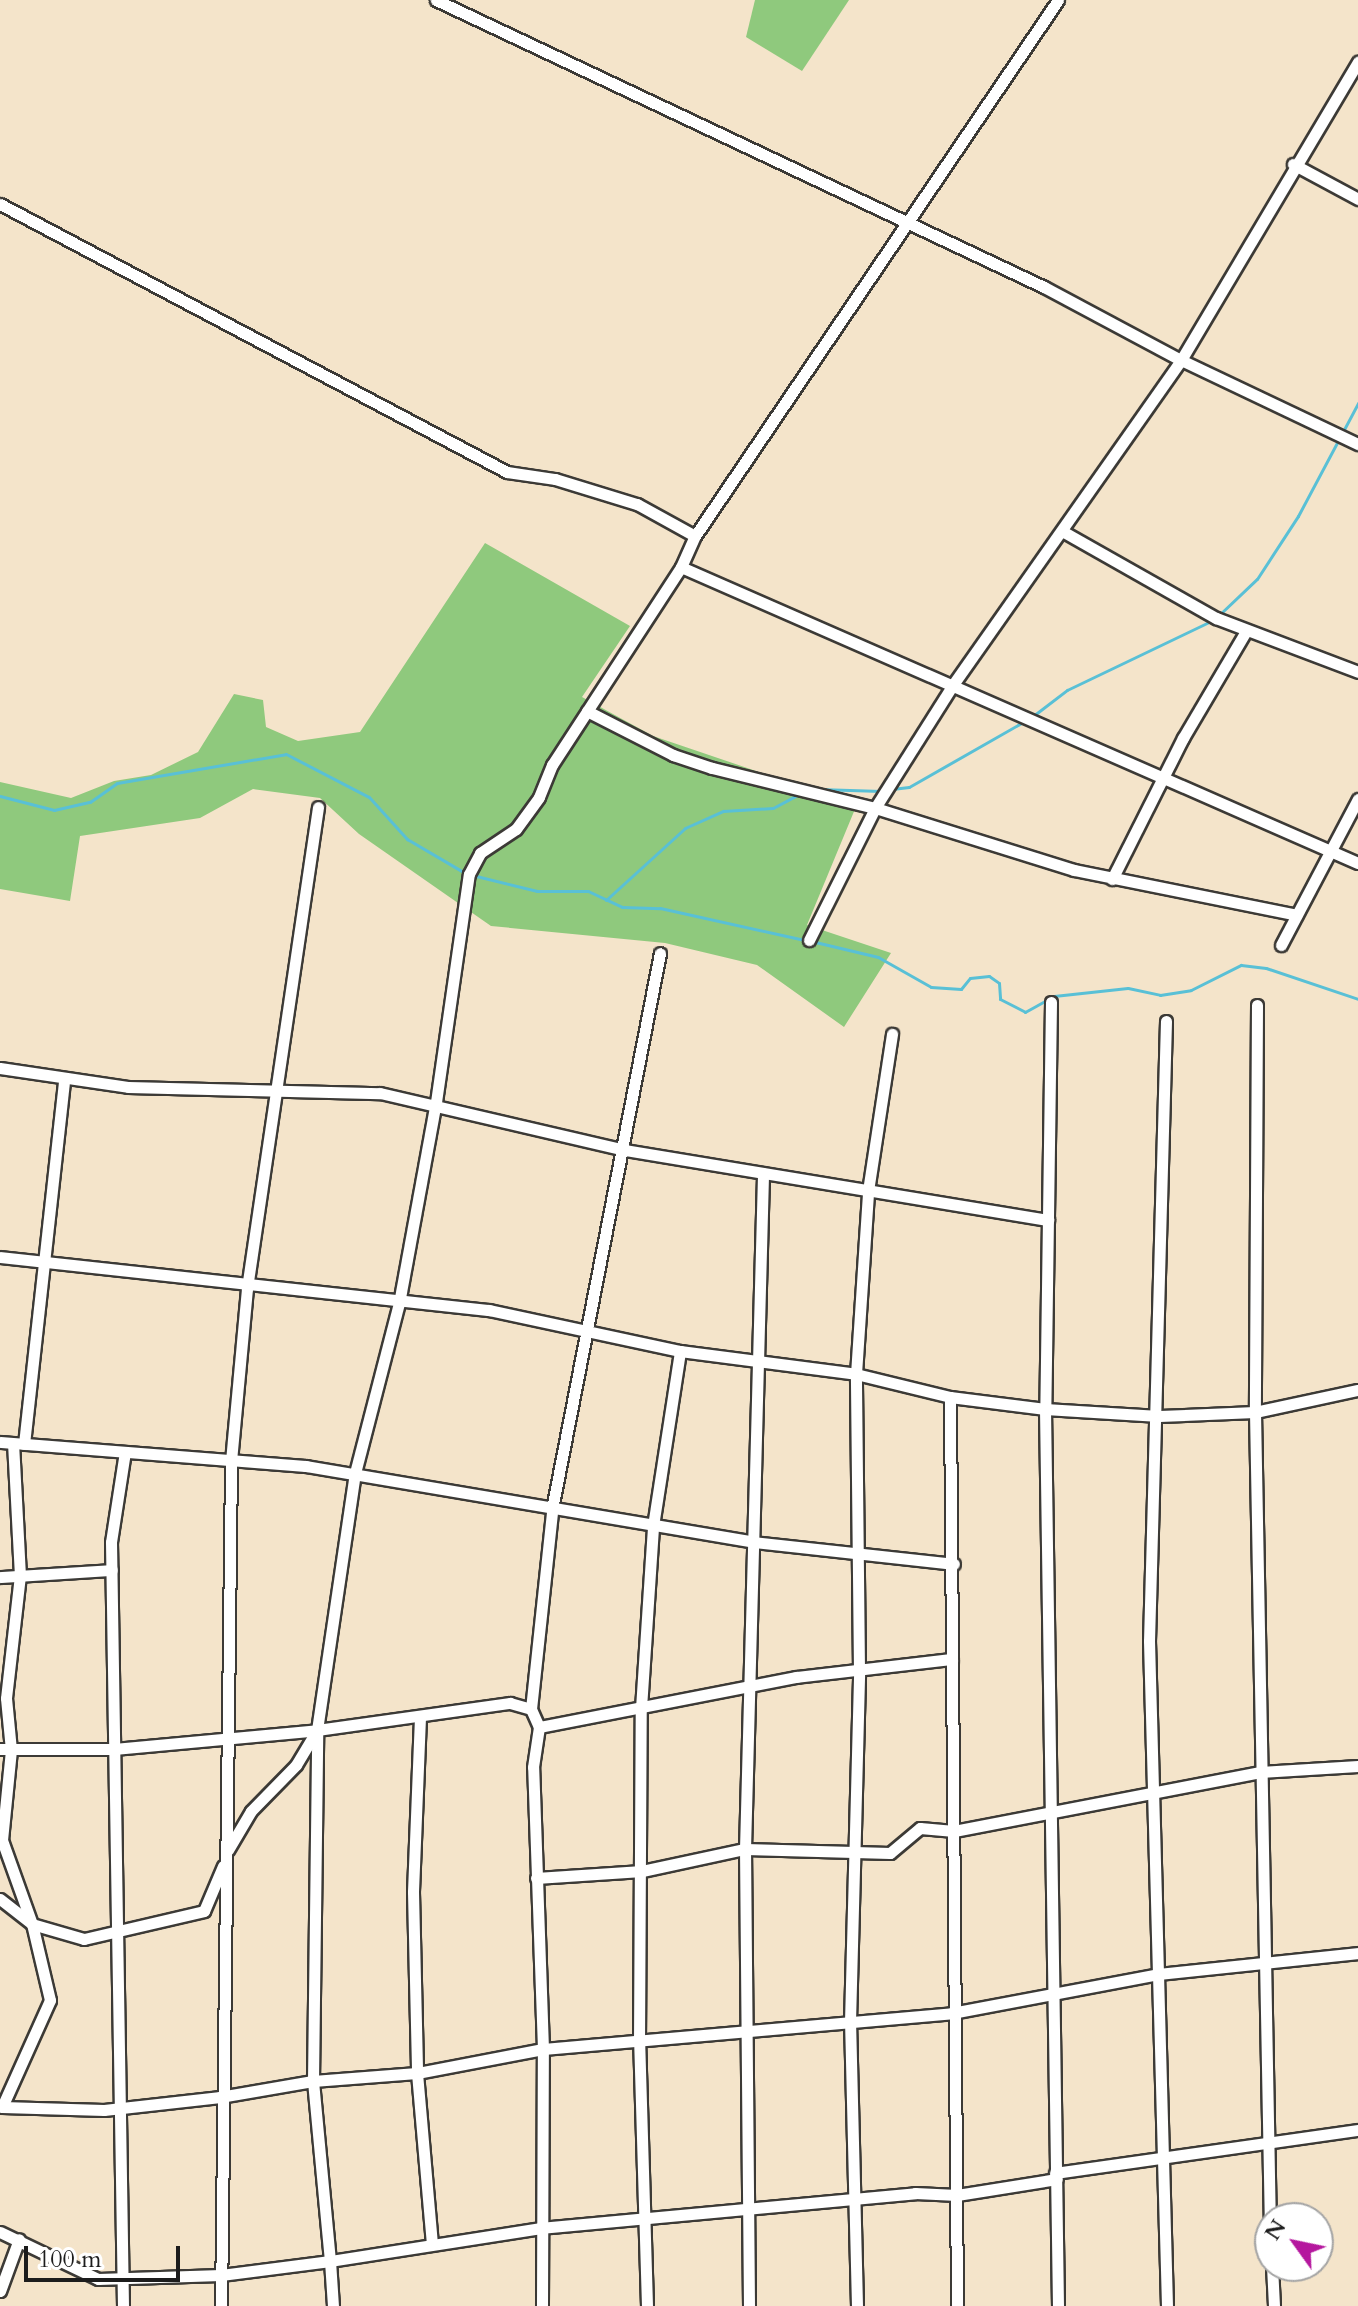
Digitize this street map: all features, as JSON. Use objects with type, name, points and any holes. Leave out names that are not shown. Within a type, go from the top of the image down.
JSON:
[{"type":"street","points":[[436,0],[903,224],[1044,287],[1181,360],[1358,444]]},
{"type":"street","points":[[333,2306],[313,2081],[317,1730],[355,1473],[399,1303],[436,1102],[469,874],[480,853],[516,829],[587,711],[681,567],[695,536],[903,224],[1058,0]]},
{"type":"street","points":[[809,940],[875,808],[952,686],[1181,360],[1293,164],[1358,62]]},
{"type":"street","points":[[1293,164],[1358,199]]},
{"type":"street","points":[[0,204],[507,472],[555,479],[637,504],[695,536]]},
{"type":"street","points":[[1062,531],[1246,631],[1358,672]]},
{"type":"street","points":[[681,567],[1358,863]]},
{"type":"street","points":[[1112,879],[1166,779],[1183,738],[1246,631]]},
{"type":"street","points":[[587,711],[673,755],[875,808],[1112,879],[1297,915]]},
{"type":"street","points":[[1281,945],[1358,799]]},
{"type":"street","points":[[221,2306],[220,2097],[227,1851],[225,1739],[231,1461],[247,1288],[274,1088],[318,807]]},
{"type":"street","points":[[542,2306],[543,2049],[533,1767],[539,1727],[531,1709],[553,1504],[585,1328],[625,1150],[660,953]]},
{"type":"street","points":[[1051,1002],[1045,1409],[1058,2306]]},
{"type":"street","points":[[1257,1005],[1255,1412],[1268,2202]]},
{"type":"street","points":[[1166,1021],[1159,1416],[1149,1641],[1167,2306]]},
{"type":"street","points":[[857,2306],[850,2022],[859,1670],[856,1374],[868,1191],[892,1034]]},
{"type":"street","points":[[0,1068],[64,1081],[195,1090],[274,1088],[380,1093],[436,1102],[625,1150],[1048,1220]]},
{"type":"street","points":[[64,1081],[45,1262],[12,1444],[20,1576],[6,1698],[2,1840],[32,1924],[50,2000],[2,2107],[118,2108],[220,2097],[313,2081],[417,2073],[543,2049],[952,2013],[1054,1990],[1159,1974],[1358,1953]]},
{"type":"street","points":[[749,2306],[745,1849],[763,1173]]},
{"type":"street","points":[[0,1257],[247,1288],[489,1310],[585,1328],[680,1351],[759,1364],[856,1374],[950,1397],[1045,1409],[1159,1416],[1255,1412],[1358,1390]]},
{"type":"street","points":[[647,2306],[648,2218],[639,2042],[641,1708],[653,1526],[680,1351]]},
{"type":"street","points":[[950,1397],[954,1564],[952,2013],[957,2306]]},
{"type":"street","points":[[12,1444],[355,1473],[553,1504],[653,1526],[753,1542],[954,1564]]},
{"type":"street","points":[[123,2306],[126,2279],[118,2108],[120,1932],[112,1570],[113,1512],[125,1452]]},
{"type":"street","points":[[0,1577],[112,1570]]},
{"type":"street","points":[[539,1727],[859,1670],[952,1659]]},
{"type":"street","points":[[6,1750],[114,1749],[225,1739],[420,1717],[510,1703],[531,1709]]},
{"type":"street","points":[[420,1717],[413,1878],[417,2073],[432,2244]]},
{"type":"street","points":[[0,1899],[32,1924],[84,1939],[204,1911],[227,1851],[251,1811],[296,1765],[317,1730]]},
{"type":"street","points":[[536,1878],[642,1871],[745,1849],[804,1847],[854,1856],[890,1853],[920,1828],[954,1831],[1051,1809],[1260,1772],[1358,1766]]},
{"type":"street","points":[[0,2232],[98,2279],[221,2275],[540,2228],[853,2198],[957,2195],[1163,2157],[1358,2130]]},
{"type":"street","points":[[0,2291],[19,2239]]},
{"type":"street","points":[[1273,2282],[1274,2306]]},
{"type":"green space","points":[[755,0],[849,0],[802,71],[746,37]]},
{"type":"green space","points":[[485,543],[630,626],[582,697],[653,736],[765,774],[860,797],[807,925],[891,953],[844,1027],[757,965],[665,943],[491,926],[359,834],[320,798],[253,789],[200,818],[80,836],[70,901],[0,889],[0,782],[71,798],[114,781],[151,775],[198,752],[234,694],[263,700],[266,727],[298,741],[360,732]]},
{"type":"waterway","points":[[1219,615],[1257,579],[1298,516],[1358,403]]},
{"type":"waterway","points":[[1033,716],[1067,690],[1213,620]]},
{"type":"waterway","points":[[892,789],[909,787],[1023,722]]},
{"type":"waterway","points":[[0,796],[54,810],[90,802],[117,783],[286,754],[369,797],[407,839],[465,873]]},
{"type":"waterway","points":[[818,789],[881,791]]},
{"type":"waterway","points":[[606,900],[685,828],[723,811],[773,808],[799,794]]},
{"type":"waterway","points":[[472,875],[537,891],[588,891],[622,907],[660,908],[804,940]]},
{"type":"waterway","points":[[811,941],[878,957],[931,987],[961,989],[970,978],[989,976],[999,983],[1000,999],[1025,1012],[1054,996],[1128,988],[1160,995],[1191,990],[1241,965],[1266,968],[1358,999]]}]
